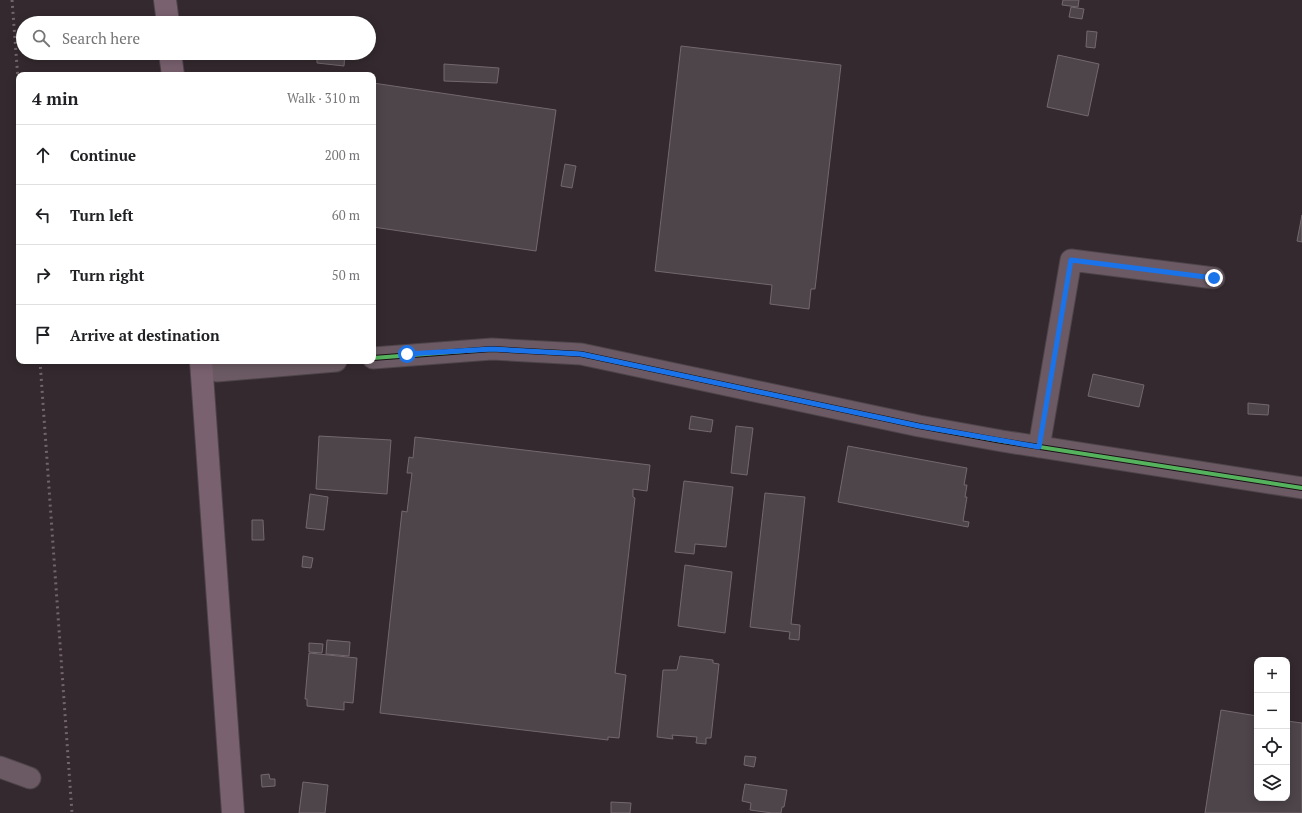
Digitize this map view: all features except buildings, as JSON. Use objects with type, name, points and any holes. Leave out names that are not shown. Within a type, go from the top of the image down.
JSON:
[{"type":"main road","points":[[165,0],[167,16]]},
{"type":"main road","points":[[171,60],[173,72]]},
{"type":"main road","points":[[201,364],[233,813]]},
{"type":"street","points":[[1039,447],[1071,260],[1214,278]]},
{"type":"street","points":[[376,358],[492,349],[581,354],[919,426],[1039,447],[1302,488]]},
{"type":"street","points":[[203,364],[217,371],[300,364]]},
{"type":"street","points":[[0,767],[30,778]]},
{"type":"railway","points":[[12,0],[16,53]]},
{"type":"railway","points":[[17,60],[17,72]]},
{"type":"railway","points":[[40,364],[72,813]]},
{"type":"cycle path","points":[[376,358],[492,349],[581,354],[919,426],[1002,441],[1302,488]]},
{"type":"route","points":[[407,354],[492,349],[581,354],[919,426],[1039,447],[1071,260],[1214,278]]}]
